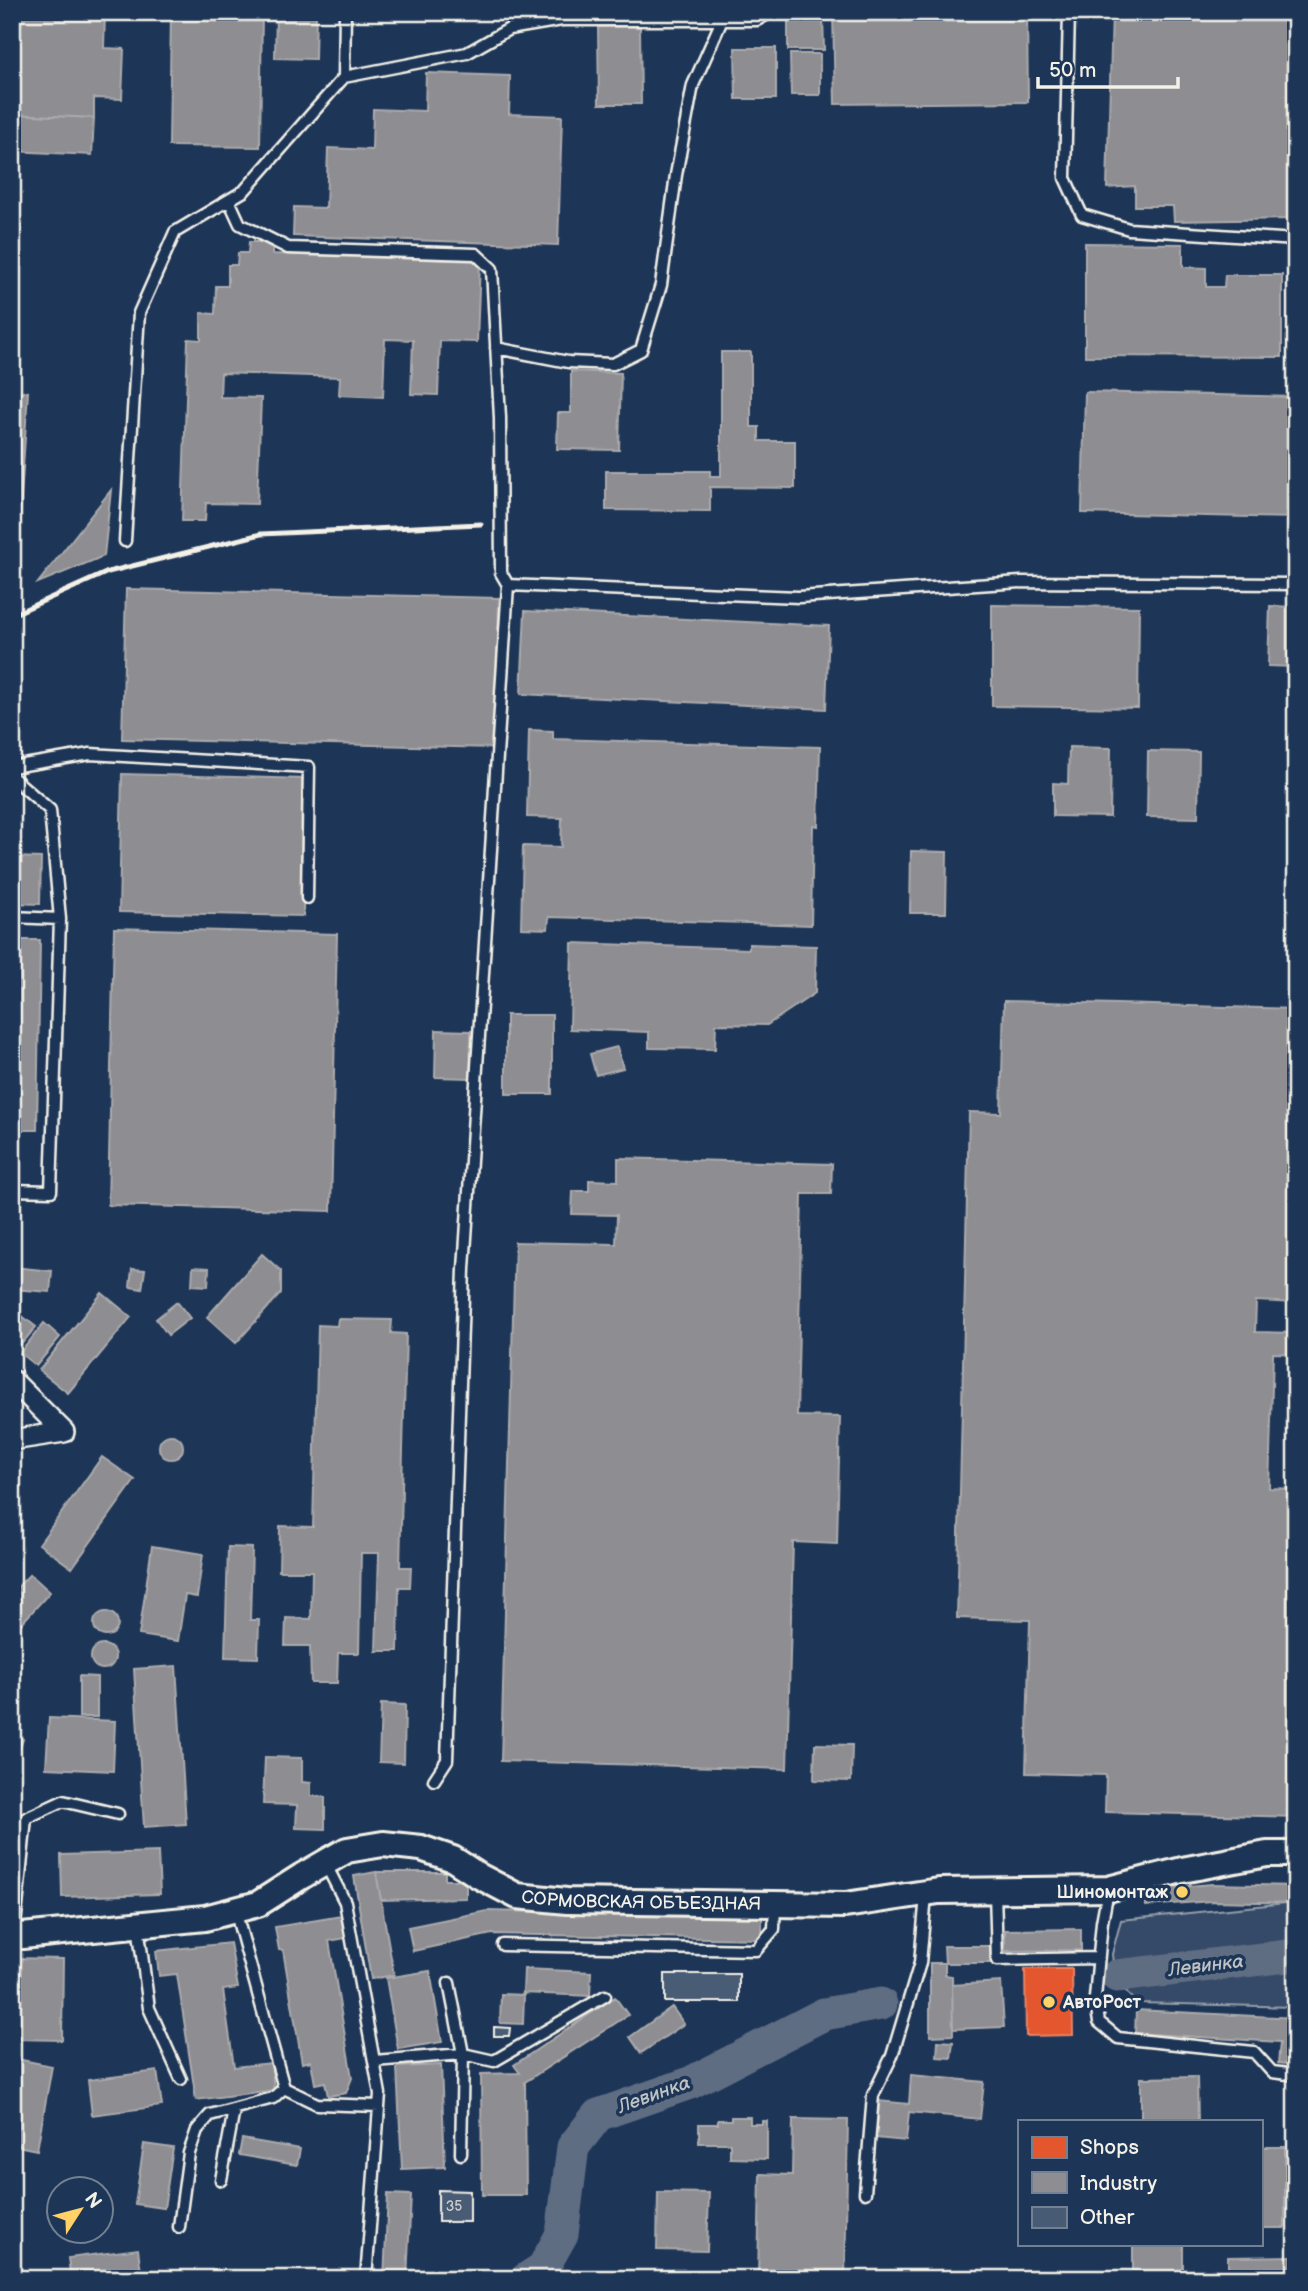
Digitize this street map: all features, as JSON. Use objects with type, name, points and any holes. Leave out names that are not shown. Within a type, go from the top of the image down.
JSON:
[{"type":"street","points":[[12,1380],[64,1432],[12,1440]]},
{"type":"street","name":"СОРМОВСКАЯ ОБЪЕЗДНАЯ","points":[[13,1936],[205,1918],[258,1904],[347,1850],[383,1844],[421,1848],[453,1859],[517,1896],[567,1901],[845,1905],[926,1893],[1108,1889],[1182,1870],[1267,1854],[1296,1854]]},
{"type":"lane","points":[[344,77],[345,12]]},
{"type":"lane","points":[[124,541],[139,313],[175,232],[244,191],[344,77],[467,53],[509,29],[562,20],[757,20],[771,12]]},
{"type":"lane","points":[[1069,12],[1065,178],[1082,215],[1129,229],[1296,240]]},
{"type":"lane","points":[[496,348],[568,362],[613,364],[641,351],[661,285],[676,175],[693,85],[722,20]]},
{"type":"lane","points":[[229,200],[240,224],[288,248],[476,254],[492,269],[500,418],[500,573],[508,585],[464,1269],[447,1760],[434,1780]]},
{"type":"lane","points":[[508,585],[799,597],[1021,582],[1296,584]]},
{"type":"lane","points":[[12,767],[90,754],[309,767],[307,898]]},
{"type":"lane","points":[[12,777],[50,810],[60,919],[51,1191],[12,1190]]},
{"type":"lane","points":[[12,917],[60,919]]},
{"type":"lane","points":[[13,1936],[26,1818],[64,1801],[117,1814]]},
{"type":"lane","points":[[324,1863],[345,1902],[380,2094],[366,2279]]},
{"type":"lane","points":[[1108,1889],[1095,1998],[1099,2022],[1118,2038],[1254,2052],[1272,2072],[1296,2076]]},
{"type":"lane","points":[[995,1890],[997,1960],[1098,1958]]},
{"type":"lane","points":[[865,2193],[873,2095],[891,2056],[919,1963],[926,1893]]},
{"type":"lane","points":[[503,1945],[755,1950],[774,1929],[775,1903]]},
{"type":"lane","points":[[235,1910],[284,2088],[317,2104],[379,2106]]},
{"type":"lane","points":[[138,1924],[149,2008],[181,2079]]},
{"type":"lane","points":[[449,1983],[463,2054],[461,2154]]},
{"type":"lane","points":[[374,2061],[463,2054],[494,2061],[605,1996]]},
{"type":"lane","points":[[179,2227],[189,2152],[197,2130],[210,2115],[273,2098],[284,2088]]},
{"type":"lane","points":[[221,2180],[234,2109]]},
{"type":"shaded area","points":[[1296,1902],[1296,2007],[1137,2003],[1115,1982],[1112,1954],[1121,1920]]},
{"type":"building: Shops","name":"АвтоРост","points":[[1025,1969],[1072,1969],[1073,2035],[1026,2036]]},
{"type":"building: Industry","points":[[12,12],[105,12],[104,48],[124,49],[122,99],[94,98],[94,118],[12,114]]},
{"type":"building: Industry","points":[[171,12],[262,12],[260,147],[169,146]]},
{"type":"building: Industry","points":[[276,12],[316,12],[315,59],[275,58]]},
{"type":"building: Industry","points":[[833,12],[1027,12],[1028,102],[835,104]]},
{"type":"building: Industry","points":[[1112,12],[1296,12],[1296,219],[1174,221],[1173,206],[1135,206],[1135,186],[1107,188]]},
{"type":"building: Industry","points":[[823,16],[824,50],[788,50],[788,17]]},
{"type":"building: Industry","points":[[640,26],[641,104],[599,104],[598,27]]},
{"type":"building: Industry","points":[[735,48],[776,48],[776,99],[736,99]]},
{"type":"building: Industry","points":[[790,54],[820,54],[820,95],[791,95]]},
{"type":"building: Industry","points":[[426,73],[510,76],[509,114],[562,116],[558,245],[293,236],[294,207],[326,208],[328,148],[372,150],[373,109],[425,111]]},
{"type":"building: Industry","points":[[12,114],[94,118],[92,155],[12,151]]},
{"type":"building: Industry","points":[[249,242],[273,242],[272,254],[480,261],[477,342],[440,341],[438,395],[411,394],[413,340],[385,339],[383,397],[339,395],[340,377],[221,373],[220,397],[261,398],[257,504],[206,503],[205,521],[182,521],[188,339],[201,340],[201,313],[215,314],[216,286],[228,286],[228,265],[237,265],[238,253],[248,253]]},
{"type":"building: Industry","points":[[1085,243],[1183,244],[1183,267],[1206,268],[1206,287],[1224,287],[1225,275],[1282,275],[1282,357],[1085,356]]},
{"type":"building: Industry","points":[[721,352],[751,352],[751,427],[759,427],[759,441],[795,441],[795,488],[710,487],[710,511],[606,510],[606,471],[710,471],[710,476],[721,476]]},
{"type":"building: Industry","points":[[571,371],[621,373],[619,450],[557,449],[558,413],[571,413]]},
{"type":"building: Industry","points":[[12,391],[28,392],[19,528],[12,527]]},
{"type":"building: Industry","points":[[1085,392],[1296,397],[1296,518],[1082,513]]},
{"type":"building: Industry","points":[[111,490],[104,556],[38,583]]},
{"type":"building: Industry","points":[[126,589],[499,598],[495,748],[122,739]]},
{"type":"building: Industry","points":[[992,605],[1139,607],[1138,708],[992,706]]},
{"type":"building: Industry","points":[[1270,606],[1296,607],[1296,667],[1268,666]]},
{"type":"building: Industry","points":[[525,611],[829,626],[826,709],[521,694]]},
{"type":"building: Industry","points":[[529,730],[553,731],[553,739],[820,747],[818,826],[813,825],[811,925],[549,917],[548,929],[521,928],[523,846],[561,847],[562,818],[527,817]]},
{"type":"building: Industry","points":[[1069,747],[1111,748],[1110,817],[1053,816],[1053,783],[1068,784]]},
{"type":"building: Industry","points":[[1148,751],[1199,752],[1198,818],[1147,817]]},
{"type":"building: Industry","points":[[122,774],[306,779],[303,916],[119,912]]},
{"type":"building: Industry","points":[[12,848],[14,857],[41,858],[40,904],[12,903]]},
{"type":"building: Industry","points":[[911,851],[947,852],[946,913],[910,913]]},
{"type":"building: Industry","points":[[114,928],[337,934],[331,1211],[108,1205]]},
{"type":"building: Industry","points":[[12,940],[40,940],[37,1130],[12,1130]]},
{"type":"building: Industry","points":[[572,943],[749,949],[749,944],[816,946],[815,993],[767,1025],[716,1024],[715,1049],[649,1048],[649,1032],[570,1029]]},
{"type":"building: Industry","points":[[1004,1001],[1296,1009],[1296,1303],[1256,1301],[1255,1332],[1296,1333],[1296,1354],[1273,1353],[1269,1488],[1296,1489],[1296,1817],[1105,1812],[1106,1775],[1026,1773],[1030,1620],[957,1618],[969,1112],[1001,1113]]},
{"type":"building: Industry","points":[[506,1015],[552,1015],[552,1094],[506,1094]]},
{"type":"building: Industry","points":[[436,1030],[471,1031],[470,1078],[435,1077]]},
{"type":"building: Industry","points":[[617,1047],[623,1068],[596,1075],[590,1054]]},
{"type":"building: Industry","points":[[618,1158],[832,1164],[831,1194],[802,1194],[797,1416],[840,1417],[837,1544],[793,1542],[787,1769],[501,1761],[515,1242],[616,1244],[617,1215],[572,1214],[573,1191],[589,1191],[589,1180],[618,1181]]},
{"type":"building: Industry","points":[[262,1254],[281,1271],[281,1293],[236,1343],[207,1317]]},
{"type":"building: Industry","points":[[12,1267],[52,1271],[50,1292],[12,1289]]},
{"type":"building: Industry","points":[[193,1267],[209,1268],[208,1286],[192,1285]]},
{"type":"building: Industry","points":[[132,1269],[145,1270],[142,1289],[130,1287]]},
{"type":"building: Industry","points":[[102,1293],[131,1317],[68,1393],[39,1370]]},
{"type":"building: Industry","points":[[177,1302],[190,1318],[168,1335],[156,1319]]},
{"type":"building: Industry","points":[[12,1308],[36,1327],[13,1354],[12,1353]]},
{"type":"building: Industry","points":[[338,1319],[392,1320],[391,1333],[406,1334],[400,1567],[411,1567],[410,1587],[399,1587],[398,1651],[376,1651],[379,1553],[361,1553],[359,1653],[338,1653],[337,1683],[311,1683],[310,1646],[285,1646],[286,1618],[311,1619],[312,1571],[279,1571],[280,1526],[313,1527],[318,1325],[337,1326]]},
{"type":"building: Industry","points":[[44,1323],[60,1337],[36,1366],[20,1353]]},
{"type":"building: Industry","points":[[171,1435],[182,1442],[183,1447],[176,1458],[171,1459],[160,1452],[159,1447],[166,1436]]},
{"type":"building: Industry","points":[[102,1457],[135,1480],[72,1568],[39,1544]]},
{"type":"building: Industry","points":[[152,1546],[203,1554],[197,1597],[185,1595],[178,1641],[139,1635]]},
{"type":"building: Industry","points":[[228,1547],[252,1548],[250,1620],[259,1620],[258,1658],[225,1657]]},
{"type":"building: Industry","points":[[30,1574],[50,1592],[12,1634],[12,1593]]},
{"type":"building: Industry","points":[[106,1612],[115,1615],[118,1624],[115,1633],[106,1636],[97,1633],[94,1624],[97,1615]]},
{"type":"building: Industry","points":[[103,1645],[112,1648],[115,1657],[112,1666],[103,1669],[94,1666],[91,1657],[94,1648]]},
{"type":"building: Industry","points":[[176,1666],[186,1824],[144,1827],[134,1669]]},
{"type":"building: Industry","points":[[79,1676],[97,1677],[97,1717],[79,1717]]},
{"type":"building: Industry","points":[[381,1704],[405,1705],[404,1763],[379,1762]]},
{"type":"building: Industry","points":[[49,1718],[115,1721],[113,1771],[46,1768]]},
{"type":"building: Industry","points":[[12,1735],[23,1739],[12,1771]]},
{"type":"building: Industry","points":[[815,1744],[852,1745],[851,1781],[814,1780]]},
{"type":"building: Industry","points":[[265,1757],[302,1758],[302,1782],[311,1783],[311,1796],[325,1797],[325,1829],[296,1828],[297,1805],[263,1804]]},
{"type":"building: Industry","points":[[158,1852],[160,1894],[62,1897],[61,1855]]},
{"type":"building: Industry","points":[[376,1872],[445,1872],[445,1880],[466,1880],[466,1898],[381,1900]]},
{"type":"building: Industry","points":[[376,1872],[394,1975],[371,1979],[354,1876]]},
{"type":"building: Industry","points":[[1212,1884],[1296,1886],[1296,1903],[1212,1901],[1146,1906],[1145,1890]]},
{"type":"building: Industry","points":[[487,1911],[762,1917],[762,1939],[492,1934],[413,1951],[408,1927]]},
{"type":"building: Industry","points":[[342,1916],[346,1938],[329,1941],[352,2078],[346,2093],[328,2096],[325,2082],[315,2084],[311,2061],[302,2063],[283,1950],[279,1950],[275,1927]]},
{"type":"building: Industry","points":[[1081,1929],[1081,1950],[1005,1951],[1005,1930]]},
{"type":"building: Industry","points":[[230,1943],[238,1988],[223,1990],[234,2067],[271,2063],[274,2090],[196,2100],[177,1974],[159,1976],[156,1951]]},
{"type":"building: Industry","points":[[944,1946],[990,1946],[990,1963],[945,1963]]},
{"type":"building: Industry","points":[[12,1958],[63,1959],[62,2040],[12,2039]]},
{"type":"building: Industry","points":[[930,1963],[945,1963],[945,1975],[952,1976],[953,2035],[930,2036]]},
{"type":"building: Industry","points":[[524,1969],[591,1972],[590,1996],[523,1993]]},
{"type":"building: Industry","points":[[430,1971],[442,2042],[398,2049],[386,1978]]},
{"type":"building: Industry","points":[[1001,1982],[1004,2027],[953,2029],[952,1985]]},
{"type":"building: Industry","points":[[501,1994],[524,1995],[523,2024],[500,2023]]},
{"type":"building: Industry","points":[[615,1997],[628,2015],[525,2082],[526,2195],[482,2195],[481,2074],[520,2073],[514,2065]]},
{"type":"building: Industry","points":[[672,2007],[684,2024],[641,2053],[630,2037]]},
{"type":"building: Industry","points":[[1136,2010],[1296,2018],[1296,2065],[1278,2063],[1280,2042],[1135,2033]]},
{"type":"building: Industry","points":[[938,2041],[953,2042],[951,2058],[937,2057]]},
{"type":"building: Industry","points":[[12,2058],[52,2066],[37,2150],[12,2145]]},
{"type":"building: Industry","points":[[441,2065],[445,2167],[402,2169],[397,2067]]},
{"type":"building: Industry","points":[[157,2071],[162,2106],[92,2115],[88,2080]]},
{"type":"building: Industry","points":[[911,2075],[984,2082],[980,2119],[909,2112],[906,2141],[876,2138],[879,2101],[909,2104]]},
{"type":"building: Industry","points":[[1197,2077],[1198,2120],[1141,2120],[1141,2078]]},
{"type":"building: Industry","points":[[731,2117],[750,2117],[750,2124],[767,2121],[767,2159],[730,2158],[730,2143],[699,2143],[699,2124],[718,2124],[718,2120],[731,2120]]},
{"type":"building: Industry","points":[[793,2119],[848,2120],[845,2279],[758,2279],[760,2174],[792,2175]]},
{"type":"building: Industry","points":[[242,2139],[300,2149],[297,2165],[239,2155]]},
{"type":"building: Industry","points":[[144,2144],[173,2148],[164,2208],[135,2204]]},
{"type":"building: Industry","points":[[1262,2147],[1285,2147],[1285,2228],[1262,2228]]},
{"type":"building: Industry","points":[[658,2192],[709,2193],[707,2251],[657,2250]]},
{"type":"building: Industry","points":[[388,2194],[411,2195],[407,2279],[384,2279]]},
{"type":"building: Industry","points":[[1133,2246],[1183,2246],[1183,2279],[1133,2279]]},
{"type":"building: Industry","points":[[138,2249],[142,2279],[71,2279],[68,2258]]},
{"type":"building: Industry","points":[[1296,2256],[1296,2279],[1228,2279],[1228,2257]]},
{"type":"building: Other","points":[[665,1974],[739,1974],[739,2002],[665,2002]]},
{"type":"building: Other","points":[[494,2027],[510,2028],[509,2036],[494,2036]]},
{"type":"building: Other","points":[[438,2190],[470,2191],[470,2222],[438,2222]]},
{"type":"waterway","name":"Левинка","points":[[1117,1976],[1296,1955]]},
{"type":"waterway","name":"Левинка","points":[[526,2279],[543,2268],[562,2234],[573,2147],[598,2115],[690,2083],[824,2014],[881,2004]]},
{"type":"railway","points":[[12,615],[108,572],[261,534],[481,524]]},
{"type":"place","name":"Шиномонтаж","points":[[1182,1892]]},
{"type":"place","name":"АвтоРост","points":[[1049,2002]]}]
